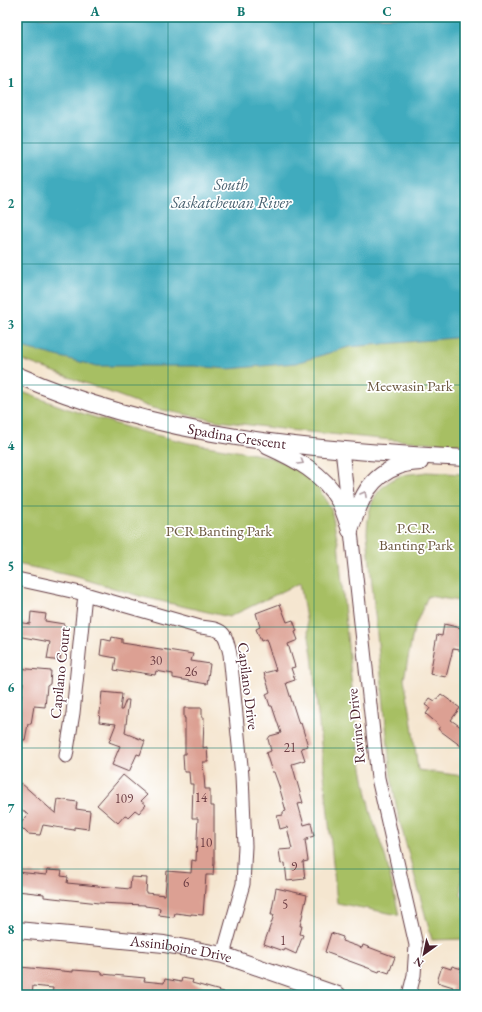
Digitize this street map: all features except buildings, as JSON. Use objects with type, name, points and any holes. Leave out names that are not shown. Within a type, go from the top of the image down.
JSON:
[{"type":"street","name":"Spadina Crescent","points":[[17,375],[78,399],[119,412],[183,428],[253,440],[458,458]]},
{"type":"street","points":[[253,440],[289,456],[309,467],[320,476],[330,487],[340,502],[350,530]]},
{"type":"street","name":"Ravine Drive","points":[[342,449],[378,778],[416,945],[414,975],[409,995]]},
{"type":"street","points":[[350,530],[363,496],[368,488],[388,470],[400,465],[458,458]]},
{"type":"street","name":"Capilano Drive","points":[[17,579],[85,594],[200,627],[214,628],[223,633],[228,643],[230,654],[242,776],[245,846],[243,884],[223,955]]},
{"type":"street","name":"Capilano Court","points":[[66,756],[73,713],[85,594]]},
{"type":"street","name":"Assiniboine Drive","points":[[17,930],[164,944],[223,955],[338,995]]},
{"type":"green space","name":"Meewasin Park","points":[[465,317],[465,445],[391,440],[289,430],[219,421],[152,408],[17,358],[17,331]]},
{"type":"green space","name":"PCR Banting Park","points":[[17,390],[68,409],[139,431],[189,443],[266,456],[289,464],[312,478],[331,509],[338,542],[360,757],[370,811],[386,859],[399,915],[337,903],[312,655],[300,583],[229,617],[143,597],[77,577],[17,564]]},
{"type":"green space","name":"P.C.R. Banting Park","points":[[426,472],[465,474],[465,602],[428,596],[414,628],[404,679],[410,710],[418,770],[463,776],[461,894],[465,901],[465,939],[432,940],[398,815],[391,776],[367,533],[371,507],[377,493],[390,482],[401,476]]},
{"type":"water","name":"South Saskatchewan River","points":[[17,17],[465,17],[465,337],[349,347],[296,363],[228,369],[195,366],[96,366],[17,346]]}]
